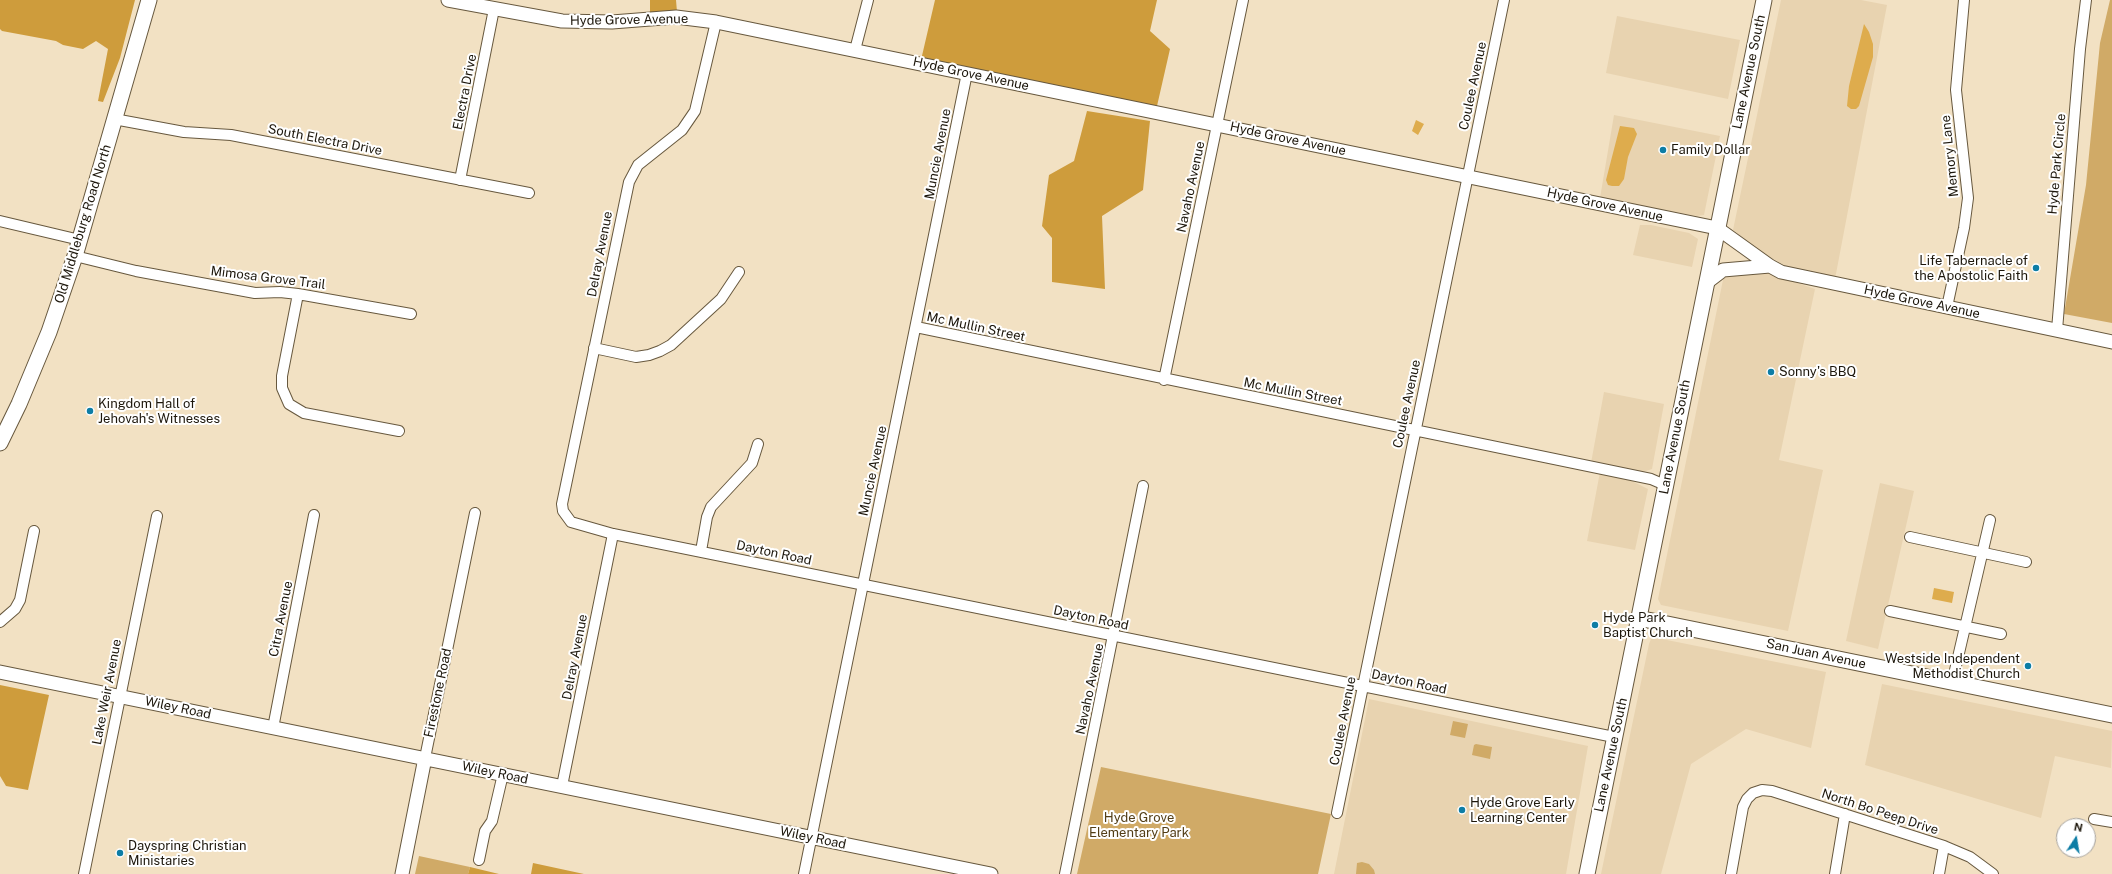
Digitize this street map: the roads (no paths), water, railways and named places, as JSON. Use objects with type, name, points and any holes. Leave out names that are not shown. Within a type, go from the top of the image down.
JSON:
[{"type":"main road","name":"Old Middleburg Road North","points":[[0,443],[19,404],[49,332],[75,256],[149,0]]},
{"type":"main road","name":"Lane Avenue South","points":[[1587,874],[1764,0]]},
{"type":"main road","name":"San Juan Avenue","points":[[1638,618],[2112,715]]},
{"type":"street","name":"Hyde Grove Avenue","points":[[448,0],[535,17],[582,23],[676,17],[716,22],[967,73],[1718,228],[1770,266],[1781,272],[2112,342]]},
{"type":"street","points":[[855,50],[868,0]]},
{"type":"street","name":"Navaho Avenue","points":[[1164,380],[1243,0]]},
{"type":"street","name":"Coulee Avenue","points":[[1337,813],[1504,0]]},
{"type":"street","name":"Memory Lane","points":[[1947,307],[1964,228],[1968,198],[1956,90],[1964,0]]},
{"type":"street","name":"Hyde Park Circle","points":[[2057,330],[2079,57],[2086,0]]},
{"type":"street","name":"Electra Drive","points":[[460,180],[494,9]]},
{"type":"street","name":"Delray Avenue","points":[[566,517],[562,504],[629,182],[638,165],[682,130],[695,111],[716,22]]},
{"type":"street","name":"Muncie Avenue","points":[[804,874],[967,73]]},
{"type":"street","name":"South Electra Drive","points":[[114,119],[184,132],[232,135],[529,193]]},
{"type":"street","points":[[0,222],[80,240]]},
{"type":"street","name":"Mimosa Grove Trail","points":[[75,256],[136,271],[255,293],[280,292],[298,294],[411,314]]},
{"type":"street","points":[[1706,283],[1724,270],[1770,266]]},
{"type":"street","points":[[594,348],[636,357],[649,355],[660,351],[671,345],[722,299],[738,272]]},
{"type":"street","points":[[298,294],[282,376],[282,388],[289,404],[304,413],[399,431]]},
{"type":"street","name":"Mc Mullin Street","points":[[916,327],[1164,380],[1645,478],[1665,484]]},
{"type":"street","points":[[701,551],[707,518],[712,508],[752,463],[758,444]]},
{"type":"street","name":"Navaho Avenue","points":[[1065,874],[1143,486]]},
{"type":"street","name":"Firestone Road","points":[[402,874],[475,513]]},
{"type":"street","name":"Citra Avenue","points":[[273,728],[314,515]]},
{"type":"street","name":"Lake Weir Avenue","points":[[84,874],[157,516]]},
{"type":"street","name":"Dayton Road","points":[[566,517],[577,525],[613,534],[1614,738]]},
{"type":"street","points":[[1952,683],[1990,520]]},
{"type":"street","points":[[0,622],[15,609],[20,600],[34,531]]},
{"type":"street","name":"Delray Avenue","points":[[562,786],[613,534]]},
{"type":"street","points":[[1910,537],[2026,562]]},
{"type":"street","points":[[1890,611],[2001,634]]},
{"type":"street","name":"Wiley Road","points":[[0,672],[991,874]]},
{"type":"street","points":[[479,860],[485,831],[492,821],[503,774]]},
{"type":"street","name":"North Bo Peep Drive","points":[[1731,874],[1743,807],[1747,799],[1753,793],[1762,790],[1772,790],[1944,846],[1970,857],[1993,874]]},
{"type":"street","points":[[1835,874],[1845,814]]},
{"type":"street","points":[[2096,819],[2112,822]]},
{"type":"street","points":[[1939,874],[1944,846]]},
{"type":"place","name":"Family Dollar","points":[[1663,150]]},
{"type":"place","name":"Life Tabernacle of the Apostolic Faith","points":[[2036,268]]},
{"type":"place","name":"Sonny's BBQ","points":[[1771,372]]},
{"type":"place","name":"Kingdom Hall of Jehovah's Witnesses","points":[[90,411]]},
{"type":"place","name":"Hyde Park Baptist Church","points":[[1595,625]]},
{"type":"place","name":"Westside Independent Methodist Church","points":[[2028,666]]},
{"type":"place","name":"Hyde Grove Early Learning Center","points":[[1462,810]]},
{"type":"place","name":"Dayspring Christian Ministaries","points":[[120,853]]},
{"type":"park label","name":"Hyde Grove Elementary Park","points":[[1139,826]]}]
